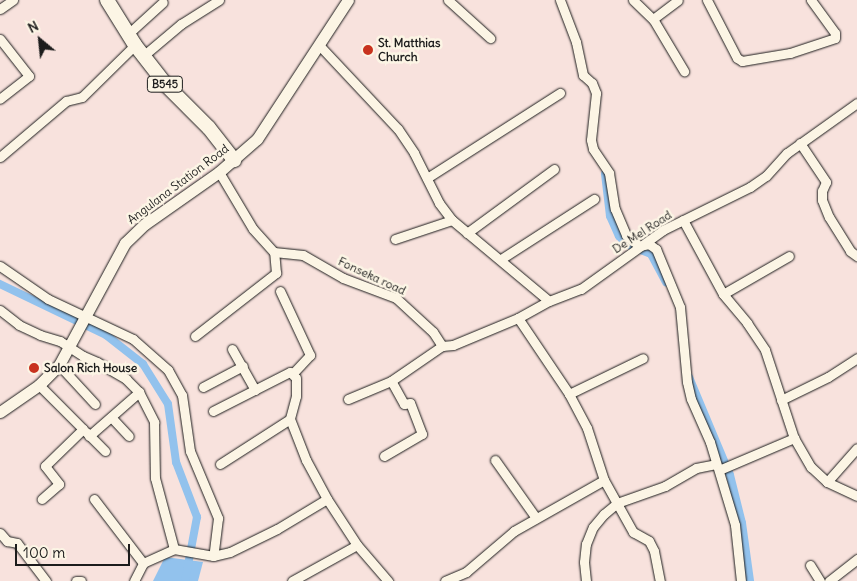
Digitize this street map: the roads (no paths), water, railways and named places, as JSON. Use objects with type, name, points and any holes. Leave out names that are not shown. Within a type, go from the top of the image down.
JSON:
[{"type":"main road","name":"B545","points":[[107,0],[136,45],[167,86],[209,128],[234,160]]},
{"type":"street","points":[[0,9],[13,0]]},
{"type":"street","points":[[136,45],[181,24],[219,0]]},
{"type":"street","name":"Angulana Station Road","points":[[84,319],[125,243],[145,224],[219,172],[257,139],[348,0]]},
{"type":"street","points":[[448,0],[490,38]]},
{"type":"street","points":[[560,0],[576,42],[583,74],[592,83],[596,93],[591,140],[593,149],[609,173],[615,209],[626,235],[639,246],[648,244],[656,249],[680,307],[686,382],[691,399],[710,442],[735,524],[741,581]]},
{"type":"street","points":[[633,0],[653,19],[684,71]]},
{"type":"street","points":[[653,19],[678,0]]},
{"type":"street","points":[[707,0],[737,58],[742,61],[790,53],[835,38],[835,33],[811,0]]},
{"type":"street","points":[[0,156],[66,101],[82,97],[136,45],[163,2]]},
{"type":"street","points":[[0,39],[29,76],[0,99]]},
{"type":"street","points":[[319,45],[398,129],[427,178],[439,203],[452,220],[549,301]]},
{"type":"street","points":[[0,56],[9,50]]},
{"type":"street","points":[[427,178],[560,93]]},
{"type":"street","name":"De Mel Road","points":[[442,346],[453,345],[518,318],[549,301],[581,289],[663,230],[750,187],[766,176],[787,153],[857,103]]},
{"type":"street","points":[[800,143],[826,182],[822,191],[822,200],[829,217],[850,251],[857,256]]},
{"type":"street","points":[[467,233],[554,169]]},
{"type":"street","points":[[195,336],[276,273],[274,252],[252,229],[219,172]]},
{"type":"street","points":[[501,259],[594,199]]},
{"type":"street","points":[[395,239],[452,220]]},
{"type":"street","points":[[683,220],[723,294],[747,323],[765,350],[794,438],[811,467],[827,482],[857,496]]},
{"type":"street","name":"Fonseka road","points":[[274,252],[303,255],[342,278],[396,298],[433,332],[442,346]]},
{"type":"street","points":[[723,294],[790,256]]},
{"type":"street","points":[[0,266],[48,299],[84,319],[133,338],[168,370],[182,395],[190,451],[218,518],[210,556]]},
{"type":"street","points":[[213,411],[290,372],[293,373],[310,355],[280,291]]},
{"type":"street","points":[[0,310],[19,324],[40,335],[72,343],[126,379],[139,392],[154,422],[155,478],[176,550]]},
{"type":"street","points":[[518,318],[569,394],[587,428],[604,480],[633,532],[649,541],[654,551],[660,581]]},
{"type":"street","points":[[2,406],[39,385],[59,365],[84,319]]},
{"type":"street","points":[[348,399],[391,381],[442,346]]},
{"type":"street","points":[[232,348],[255,390]]},
{"type":"street","points":[[569,394],[643,358]]},
{"type":"street","points":[[781,400],[828,377],[857,358]]},
{"type":"street","points":[[59,365],[95,404]]},
{"type":"street","points":[[203,387],[243,366]]},
{"type":"street","points":[[293,373],[296,378],[296,396],[290,419],[306,460],[327,499],[357,545],[388,581]]},
{"type":"street","points":[[384,456],[422,434],[410,403],[404,404],[391,381]]},
{"type":"street","points":[[39,385],[104,451]]},
{"type":"street","points":[[42,500],[59,484],[45,466],[86,432],[111,417],[139,392]]},
{"type":"street","points":[[111,417],[129,436]]},
{"type":"street","points":[[220,464],[290,419]]},
{"type":"street","points":[[586,581],[584,562],[586,544],[593,527],[617,504],[665,486],[696,468],[731,466],[794,438]]},
{"type":"street","points":[[827,482],[857,448]]},
{"type":"street","points":[[495,460],[536,518]]},
{"type":"street","points":[[445,581],[466,572],[514,531],[604,480]]},
{"type":"street","points":[[94,499],[143,563]]},
{"type":"street","points":[[134,581],[143,563],[176,550],[210,556],[230,552],[246,545],[327,499]]},
{"type":"street","points":[[0,533],[7,541],[17,543],[46,581]]},
{"type":"street","points":[[292,581],[357,545]]},
{"type":"street","points":[[829,581],[857,559]]},
{"type":"street","points":[[810,565],[820,581]]},
{"type":"street","points":[[76,581],[81,581]]},
{"type":"water","points":[[165,557],[203,562],[198,581],[153,581]]},
{"type":"waterway","points":[[605,174],[610,216],[619,236],[626,244],[651,254],[666,282]]},
{"type":"waterway","points":[[0,284],[106,335],[143,364],[168,404],[176,462],[197,517],[185,581]]},
{"type":"waterway","points":[[689,377],[730,475],[742,523],[750,581]]},
{"type":"place","name":"St. Matthias Church","points":[[368,50]]},
{"type":"place","name":"Salon Rich House","points":[[34,368]]}]
